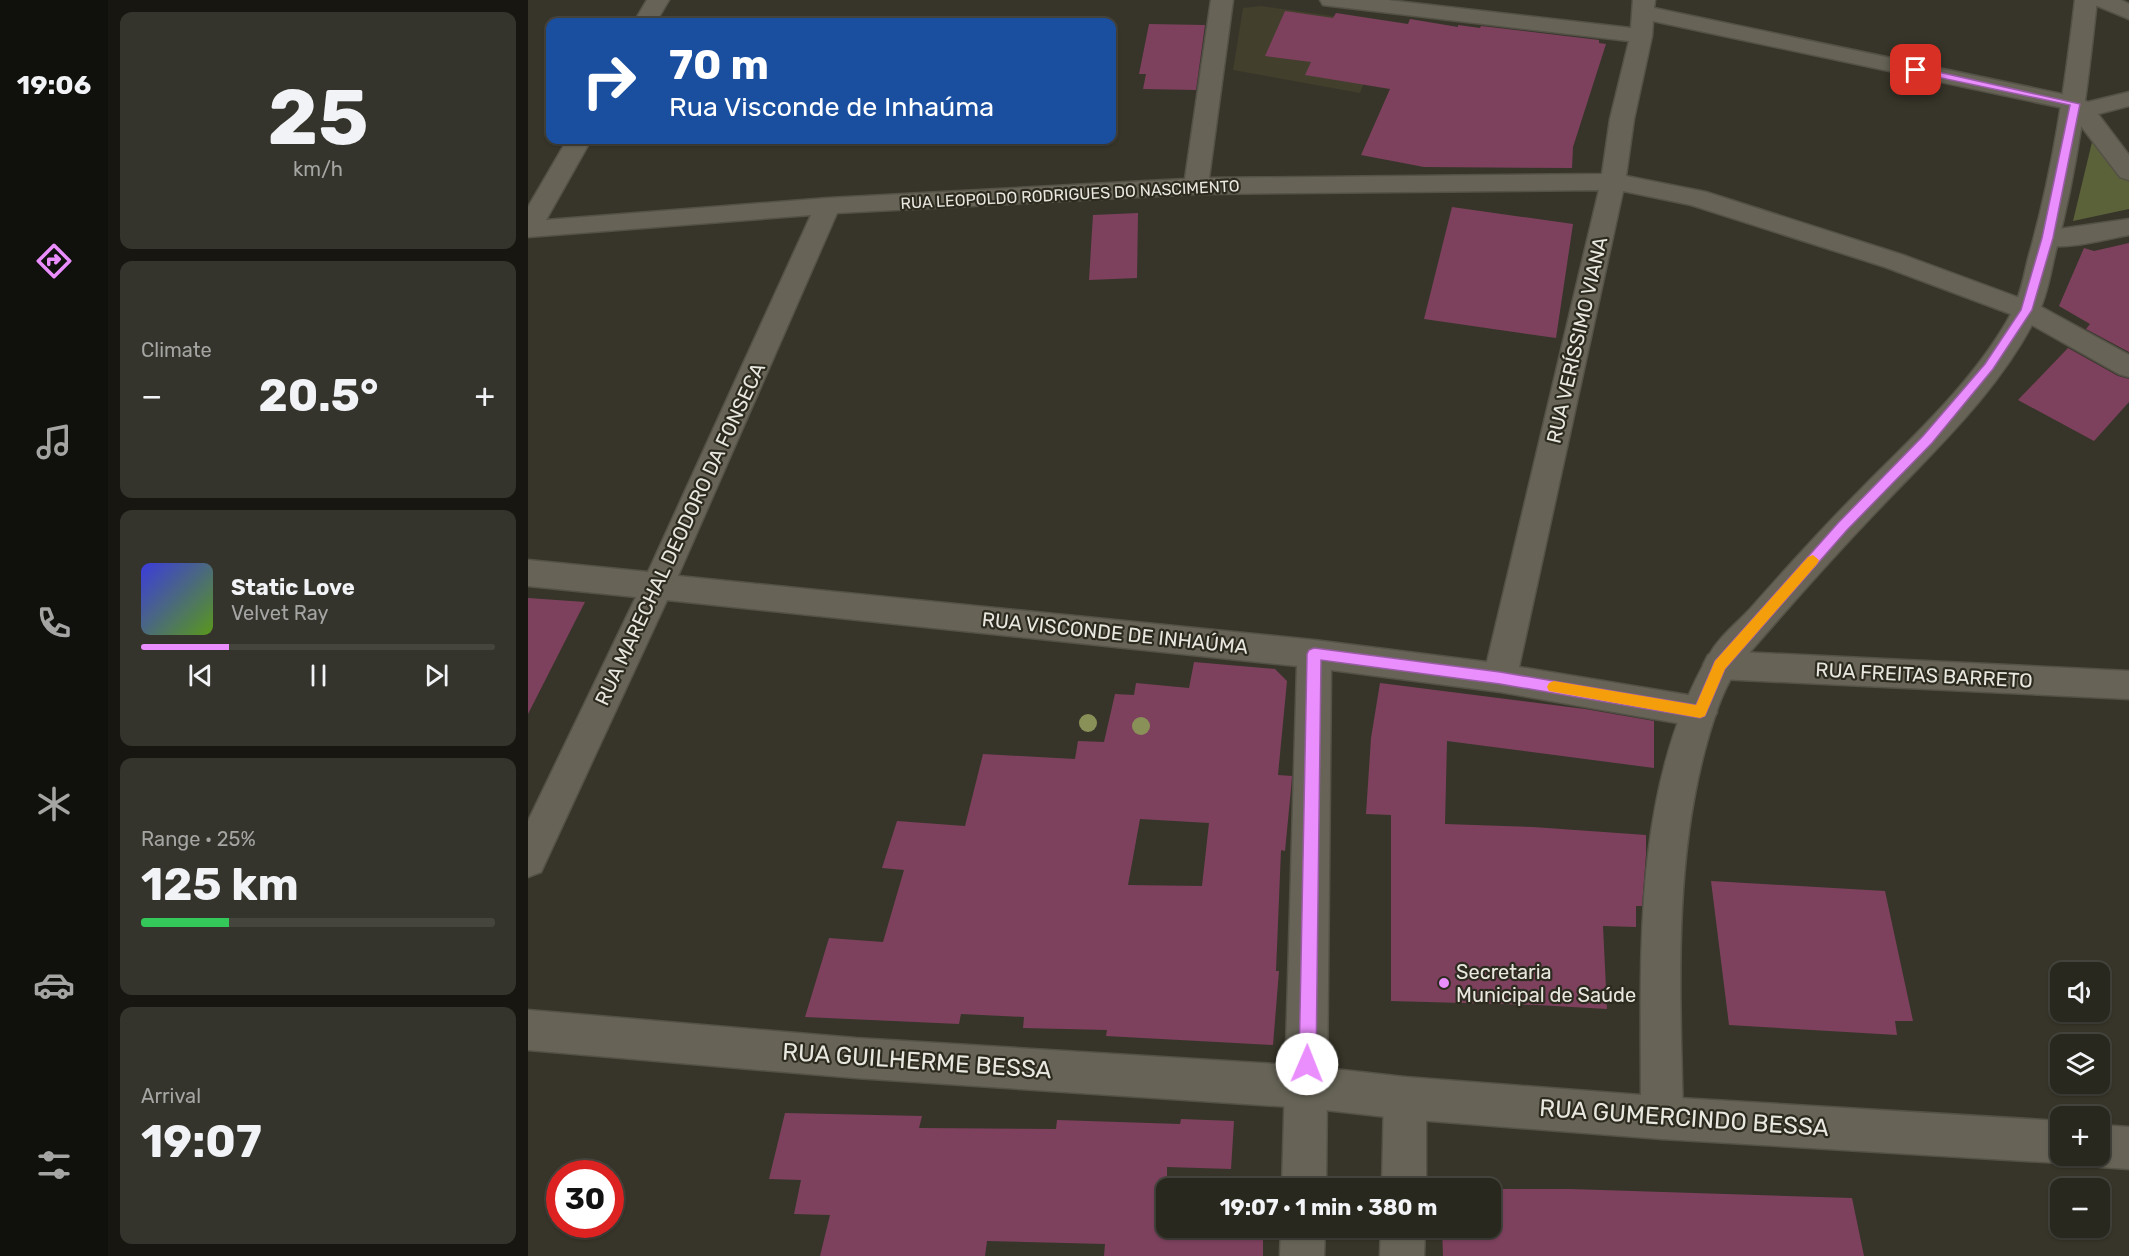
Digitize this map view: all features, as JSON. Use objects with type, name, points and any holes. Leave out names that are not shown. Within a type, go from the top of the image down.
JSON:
[{"type":"street","points":[[647,18],[658,0]]},
{"type":"street","points":[[1196,186],[1222,0]]},
{"type":"street","points":[[1331,0],[1643,16],[2079,107],[2129,99]]},
{"type":"street","points":[[1662,1118],[1661,945],[1669,843],[1680,776],[1700,712],[1720,665],[1843,526],[1928,440],[1989,366],[2026,310],[2047,238],[2079,107],[2086,0]]},
{"type":"street","points":[[2103,0],[2129,12]]},
{"type":"street","name":"RUA VERÍSSIMO VIANA","points":[[1500,678],[1613,182],[1643,16]]},
{"type":"street","points":[[2079,107],[2129,172]]},
{"type":"street","points":[[528,229],[577,144]]},
{"type":"street","name":"RUA LEOPOLDO RODRIGUES DO NASCIMENTO","points":[[528,229],[828,206],[1196,186],[1613,182],[1697,198],[1894,261],[2026,310],[2129,367]]},
{"type":"street","name":"RUA MARECHAL DEODORO DA FONSECA","points":[[528,860],[658,585],[828,206]]},
{"type":"street","points":[[2047,238],[2078,236],[2129,227]]},
{"type":"street","name":"RUA VISCONDE DE INHAÚMA","points":[[528,573],[1314,654],[1500,678],[1700,712]]},
{"type":"street","points":[[1304,1178],[1314,654]]},
{"type":"street","name":"RUA FREITAS BARRETO","points":[[1720,665],[2129,686]]},
{"type":"street","name":"RUA GUILHERME BESSA","points":[[528,1030],[856,1058],[1307,1087]]},
{"type":"street","name":"RUA GUMERCINDO BESSA","points":[[1307,1087],[1405,1098],[1662,1118],[2050,1141]]},
{"type":"street","points":[[1404,1178],[1405,1098]]},
{"type":"street","points":[[2110,1147],[2129,1148]]},
{"type":"street","points":[[1302,1238],[1302,1256]]},
{"type":"street","points":[[1402,1256],[1403,1238]]},
{"type":"shaded area","points":[[1261,6],[1388,24],[1360,93],[1233,70],[1243,8]]},
{"type":"green space","points":[[2093,138],[2129,182],[2129,209],[2073,221]]},
{"type":"building","points":[[1285,11],[1333,18],[1336,13],[1408,24],[1410,19],[1458,27],[1458,25],[1480,28],[1481,26],[1599,40],[1599,43],[1606,44],[1573,147],[1572,168],[1424,167],[1361,155],[1390,89],[1305,75],[1311,62],[1265,56]]},
{"type":"building","points":[[1149,24],[1205,25],[1196,90],[1143,89],[1146,74],[1139,74]]},
{"type":"building","points":[[1452,207],[1573,224],[1556,338],[1424,319]]},
{"type":"building","points":[[1138,213],[1137,278],[1089,280],[1093,215]]},
{"type":"building","points":[[2129,243],[2129,352],[2086,329],[2090,324],[2059,306],[2084,248],[2094,251]]},
{"type":"building","points":[[2068,348],[2118,376],[2129,379],[2129,402],[2094,441],[2018,400]]},
{"type":"building","points":[[528,598],[585,602],[528,714]]},
{"type":"building","points":[[1194,662],[1275,669],[1287,681],[1278,775],[1292,776],[1285,851],[1281,850],[1276,971],[1279,971],[1273,1045],[1106,1036],[1107,1030],[1023,1028],[1024,1017],[961,1014],[959,1024],[805,1017],[829,938],[883,942],[904,870],[882,868],[897,821],[965,826],[983,754],[1075,759],[1078,741],[1104,742],[1115,694],[1134,695],[1136,683],[1189,688]],"holes":[[[1140,819],[1209,823],[1202,886],[1128,885]]]},
{"type":"building","points":[[1380,683],[1585,709],[1654,721],[1654,768],[1447,741],[1445,824],[1533,827],[1646,835],[1642,906],[1636,906],[1636,927],[1603,926],[1607,1009],[1391,1001],[1391,815],[1366,814],[1371,738]]},
{"type":"building","points":[[1711,881],[1885,891],[1913,1021],[1895,1021],[1897,1035],[1729,1025]]},
{"type":"building","points":[[785,1113],[922,1116],[919,1128],[1056,1129],[1057,1120],[1180,1124],[1181,1119],[1234,1121],[1231,1169],[1167,1167],[1167,1178],[1156,1178],[1156,1238],[1263,1238],[1263,1256],[1104,1256],[1105,1244],[987,1241],[985,1256],[820,1256],[830,1215],[794,1214],[801,1180],[769,1179]]},
{"type":"building","points":[[1501,1189],[1570,1189],[1852,1198],[1864,1256],[1443,1256],[1442,1238],[1501,1238]]},
{"type":"slow traffic","points":[[1554,687],[1700,712],[1720,665],[1813,560]]},
{"type":"place","name":"Secretaria Municipal de Saúde","points":[[1444,983]]},
{"type":"route","points":[[1307,1064],[1314,654],[1500,678],[1700,712],[1720,665],[1843,526],[1928,440],[1989,366],[2026,310],[2047,238],[2076,104],[1916,70]]}]
